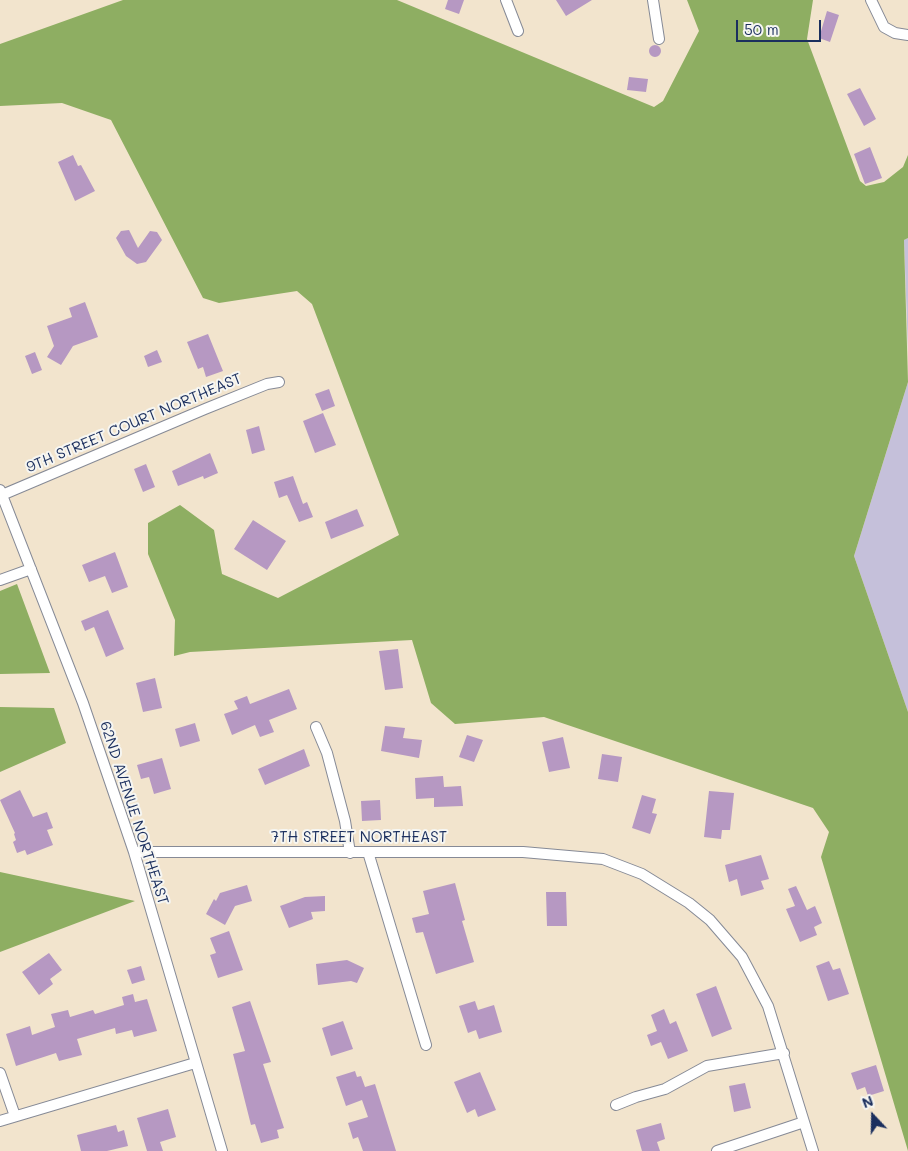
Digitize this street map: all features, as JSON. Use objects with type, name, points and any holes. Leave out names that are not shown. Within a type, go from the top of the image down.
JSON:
[{"type":"street","points":[[506,0],[518,31]]},
{"type":"street","points":[[653,0],[659,39]]},
{"type":"street","points":[[871,0],[878,18],[889,32],[908,35]]},
{"type":"street","name":"9TH STREET COURT NORTHEAST","points":[[1,492],[267,384],[279,382]]},
{"type":"street","name":"62ND AVENUE NORTHEAST","points":[[1,492],[83,703],[134,852],[222,1151]]},
{"type":"street","points":[[0,580],[30,569]]},
{"type":"street","points":[[316,727],[328,754],[345,821],[350,853]]},
{"type":"street","name":"7TH STREET NORTHEAST","points":[[134,852],[524,852],[585,857],[616,863],[642,874],[689,903],[710,920],[742,957],[759,987],[784,1053],[813,1151]]},
{"type":"street","points":[[368,852],[426,1045]]},
{"type":"street","points":[[616,1105],[680,1083],[707,1066],[784,1053]]},
{"type":"street","points":[[0,1121],[195,1063]]},
{"type":"street","points":[[0,1073],[15,1116]]},
{"type":"street","points":[[717,1151],[804,1122]]},
{"type":"shaded area","points":[[908,238],[908,350],[904,240]]},
{"type":"shaded area","points":[[908,382],[908,712],[854,556]]},
{"type":"green space","points":[[123,0],[397,0],[654,107],[663,101],[699,31],[687,0],[813,0],[807,39],[860,181],[866,186],[884,182],[903,167],[908,155],[908,238],[904,240],[908,382],[854,556],[908,712],[908,1151],[821,857],[829,832],[813,808],[544,717],[455,724],[431,703],[412,640],[190,652],[174,656],[175,620],[148,554],[148,523],[180,505],[214,530],[222,574],[278,598],[399,535],[312,304],[297,291],[219,303],[203,298],[111,120],[62,103],[0,106],[0,44]]},
{"type":"green space","points":[[17,584],[50,673],[0,674],[0,591]]},
{"type":"green space","points":[[0,707],[54,708],[66,743],[0,772]]},
{"type":"green space","points":[[0,872],[135,901],[0,952]]},
{"type":"building","points":[[448,0],[464,0],[459,14],[445,9]]},
{"type":"building","points":[[556,0],[592,0],[566,16]]},
{"type":"building","points":[[827,11],[839,15],[830,42],[819,38]]},
{"type":"building","points":[[653,45],[657,45],[661,51],[657,57],[653,57],[649,53],[649,49]]},
{"type":"building","points":[[629,77],[648,79],[646,92],[627,90]]},
{"type":"building","points":[[860,88],[876,119],[864,126],[847,94]]},
{"type":"building","points":[[870,147],[882,178],[865,184],[854,154]]},
{"type":"building","points":[[73,155],[78,166],[81,165],[95,191],[75,201],[58,162]]},
{"type":"building","points":[[129,230],[138,248],[150,231],[157,232],[162,240],[146,262],[137,264],[126,256],[116,238],[121,231]]},
{"type":"building","points":[[85,302],[98,337],[73,346],[61,365],[47,357],[54,346],[47,326],[72,317],[69,308]]},
{"type":"building","points":[[208,334],[223,371],[206,377],[203,367],[198,369],[187,342]]},
{"type":"building","points":[[157,350],[162,362],[148,367],[144,356]]},
{"type":"building","points":[[35,352],[42,370],[32,374],[25,356]]},
{"type":"building","points":[[329,389],[335,406],[322,411],[315,394]]},
{"type":"building","points":[[323,413],[336,445],[315,453],[303,421]]},
{"type":"building","points":[[259,426],[265,450],[252,454],[246,430]]},
{"type":"building","points":[[210,453],[218,473],[204,479],[203,476],[178,486],[172,471]]},
{"type":"building","points":[[146,464],[155,487],[143,492],[134,469]]},
{"type":"building","points":[[293,476],[303,504],[307,502],[313,517],[299,522],[287,495],[279,498],[274,482]]},
{"type":"building","points":[[357,509],[364,526],[331,539],[325,522]]},
{"type":"building","points":[[253,520],[286,541],[267,570],[234,549]]},
{"type":"building","points":[[115,552],[128,587],[112,593],[105,576],[89,582],[82,565]]},
{"type":"building","points":[[108,610],[124,649],[106,657],[94,627],[85,631],[81,621]]},
{"type":"building","points":[[398,649],[403,688],[385,690],[379,651]]},
{"type":"building","points":[[155,678],[162,708],[143,712],[136,683]]},
{"type":"building","points":[[289,689],[297,709],[269,720],[274,732],[260,737],[255,725],[232,735],[224,714],[238,709],[234,701],[247,696],[250,704]]},
{"type":"building","points":[[195,723],[200,741],[180,747],[175,729]]},
{"type":"building","points":[[385,726],[405,728],[403,738],[422,740],[419,758],[381,751]]},
{"type":"building","points":[[467,735],[483,740],[474,762],[459,757]]},
{"type":"building","points":[[563,737],[570,768],[549,772],[542,742]]},
{"type":"building","points":[[304,749],[310,766],[265,785],[258,769]]},
{"type":"building","points":[[602,754],[622,757],[618,782],[598,779]]},
{"type":"building","points":[[162,758],[171,789],[154,794],[149,777],[141,779],[137,765]]},
{"type":"building","points":[[443,776],[444,787],[461,786],[463,806],[434,807],[434,798],[416,799],[415,778]]},
{"type":"building","points":[[20,790],[33,817],[47,812],[53,828],[47,830],[53,845],[27,855],[25,850],[17,853],[13,842],[16,840],[15,833],[0,800]]},
{"type":"building","points":[[709,791],[734,793],[730,830],[722,830],[721,839],[704,837]]},
{"type":"building","points":[[642,795],[656,799],[652,813],[657,814],[650,834],[632,828]]},
{"type":"building","points":[[380,800],[381,820],[362,821],[361,801]]},
{"type":"building","points":[[761,855],[769,879],[761,881],[764,889],[741,896],[737,879],[729,882],[725,865]]},
{"type":"building","points":[[455,883],[465,920],[462,921],[474,962],[436,974],[423,932],[416,933],[412,918],[429,914],[423,891]]},
{"type":"building","points":[[247,885],[252,901],[235,906],[225,925],[206,914],[214,899],[216,901],[220,893]]},
{"type":"building","points":[[796,886],[807,910],[815,906],[822,923],[814,927],[817,935],[800,942],[786,909],[795,906],[788,889]]},
{"type":"building","points":[[546,892],[566,892],[567,926],[547,926]]},
{"type":"building","points":[[325,896],[325,911],[311,912],[313,919],[289,928],[280,906],[305,897]]},
{"type":"building","points":[[229,931],[243,970],[218,978],[210,955],[216,953],[210,938]]},
{"type":"building","points":[[49,953],[62,970],[50,979],[53,984],[39,995],[22,972]]},
{"type":"building","points":[[347,960],[364,968],[357,983],[351,981],[318,985],[316,964]]},
{"type":"building","points":[[829,961],[833,970],[840,968],[849,994],[828,1001],[816,966]]},
{"type":"building","points":[[141,966],[145,980],[132,984],[127,970]]},
{"type":"building","points":[[716,986],[732,1029],[712,1037],[696,994]]},
{"type":"building","points":[[133,994],[135,1002],[147,999],[157,1031],[134,1037],[132,1030],[116,1034],[115,1028],[77,1039],[82,1055],[59,1061],[56,1053],[16,1066],[6,1034],[30,1026],[32,1035],[55,1027],[51,1014],[68,1010],[70,1017],[93,1010],[95,1014],[124,1005],[122,997]]},
{"type":"building","points":[[250,1001],[271,1062],[263,1064],[284,1128],[277,1130],[279,1138],[261,1143],[255,1124],[251,1125],[233,1054],[245,1051],[232,1007]]},
{"type":"building","points":[[475,1001],[478,1010],[494,1005],[502,1032],[479,1039],[476,1030],[468,1033],[459,1006]]},
{"type":"building","points":[[664,1009],[670,1024],[676,1021],[688,1051],[668,1059],[661,1042],[651,1046],[647,1035],[657,1031],[651,1015]]},
{"type":"building","points":[[343,1021],[353,1049],[331,1056],[322,1028]]},
{"type":"building","points":[[876,1065],[884,1091],[868,1096],[865,1087],[857,1090],[851,1073]]},
{"type":"building","points":[[355,1071],[357,1077],[361,1076],[365,1087],[375,1084],[396,1151],[363,1151],[358,1137],[353,1139],[348,1123],[368,1117],[362,1100],[346,1106],[336,1077]]},
{"type":"building","points":[[480,1072],[496,1110],[478,1117],[475,1109],[467,1113],[454,1082]]},
{"type":"building","points":[[745,1083],[751,1108],[734,1112],[729,1086]]},
{"type":"building","points":[[168,1109],[176,1137],[160,1142],[163,1151],[147,1151],[137,1118]]},
{"type":"building","points":[[661,1123],[665,1139],[657,1142],[660,1151],[642,1151],[636,1130]]},
{"type":"building","points":[[116,1125],[118,1132],[124,1130],[128,1146],[107,1151],[81,1151],[77,1135]]}]
